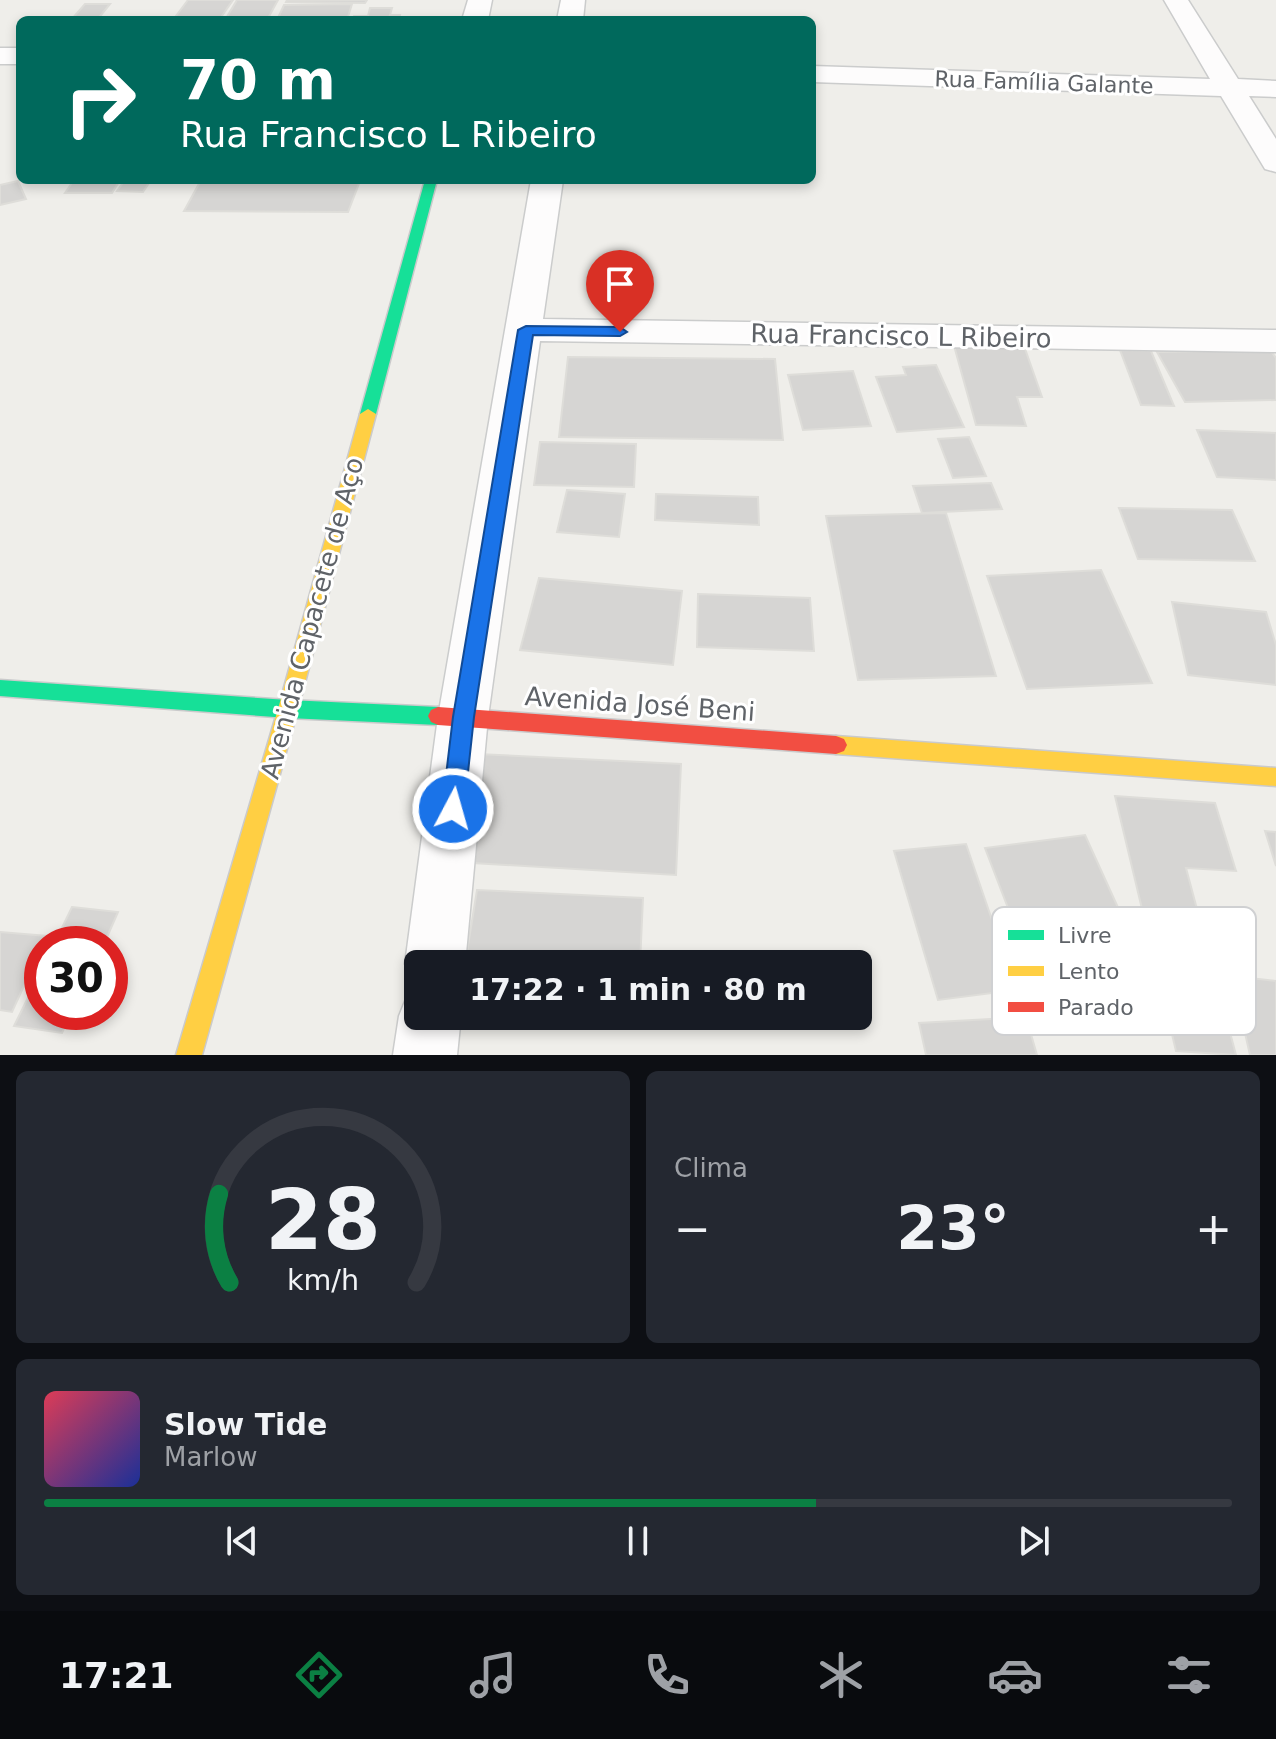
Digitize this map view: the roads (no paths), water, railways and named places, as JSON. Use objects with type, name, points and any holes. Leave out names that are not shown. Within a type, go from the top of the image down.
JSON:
[{"type":"street","points":[[1176,0],[1276,163]]},
{"type":"street","name":"Rua Família Galante","points":[[816,74],[1276,89]]},
{"type":"street","name":"Avenida Capacete de Aço","points":[[189,1055],[288,709],[430,184]]},
{"type":"street","points":[[437,950],[463,717],[546,184]]},
{"type":"street","name":"Rua Francisco L Ribeiro","points":[[526,330],[1276,341]]},
{"type":"street","name":"Avenida José Beni","points":[[0,688],[288,709],[463,717],[1276,777]]},
{"type":"street","points":[[425,1055],[428,1030]]}]
